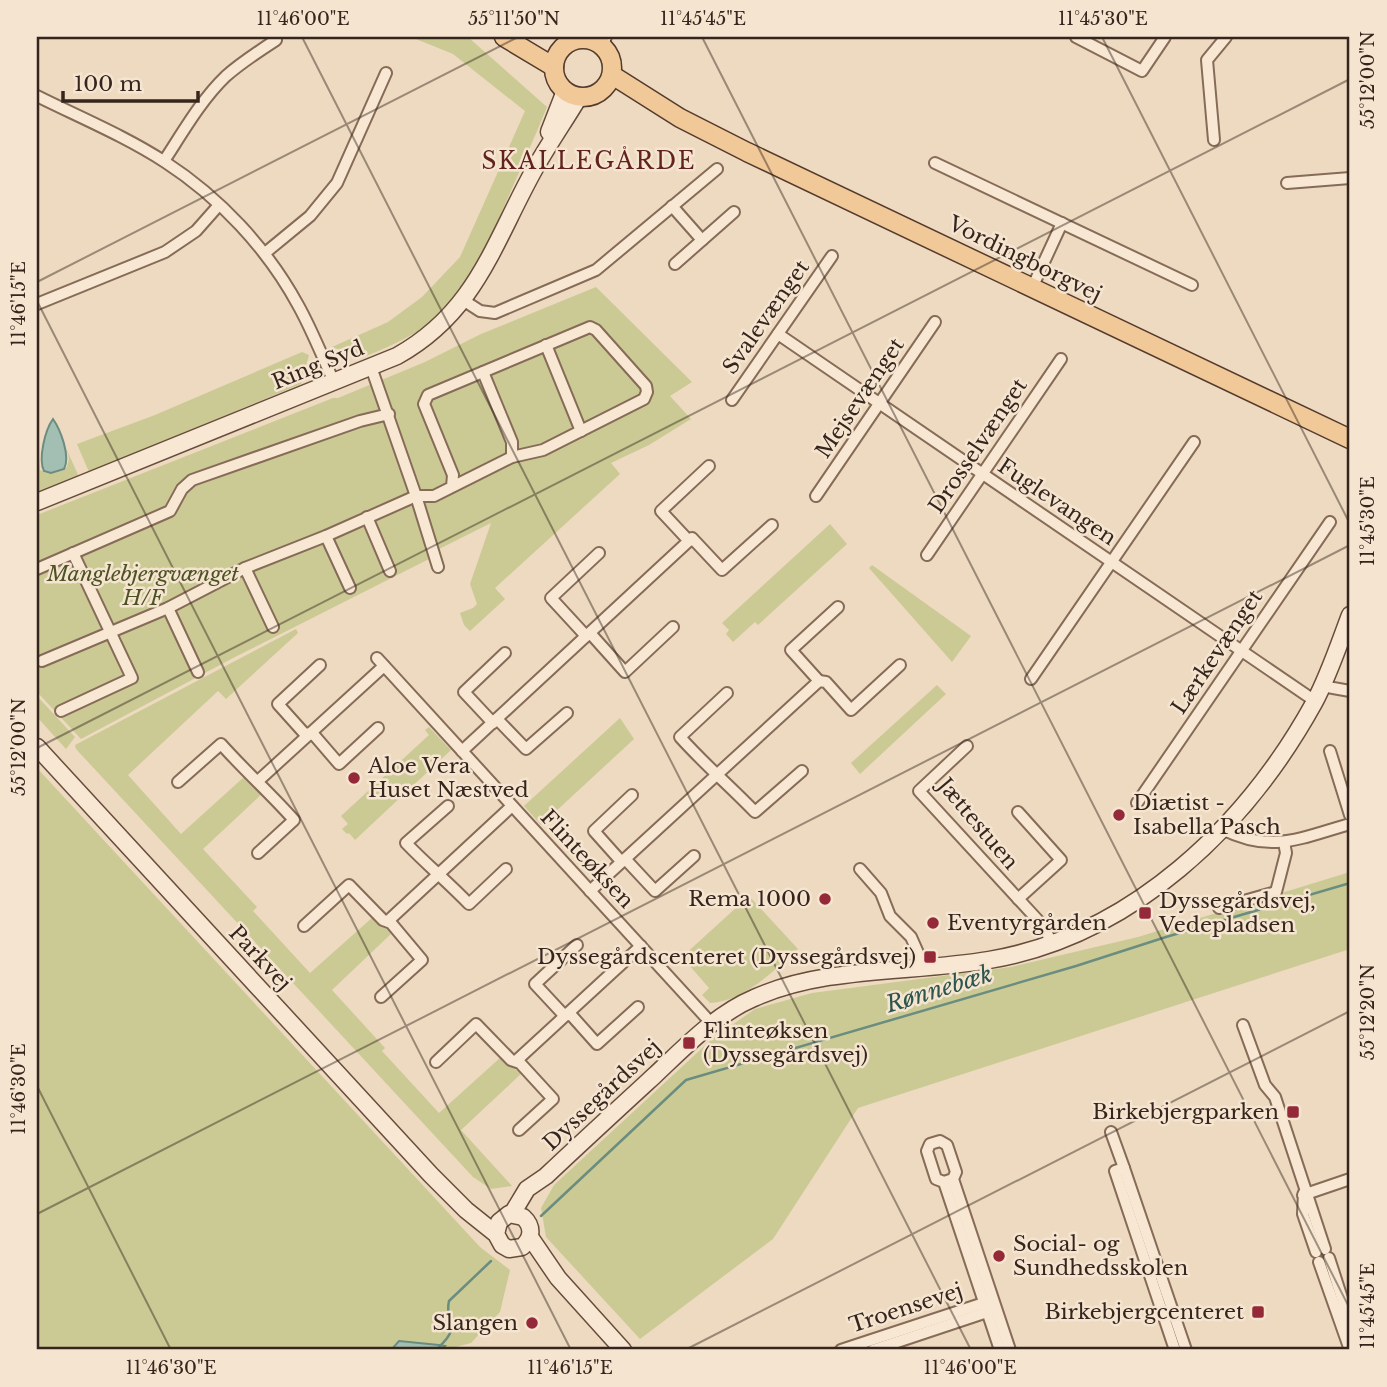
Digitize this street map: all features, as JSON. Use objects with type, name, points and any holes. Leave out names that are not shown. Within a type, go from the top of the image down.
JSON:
[{"type":"main road","points":[[504,37],[556,59]]},
{"type":"main road","points":[[514,37],[556,59]]},
{"type":"main road","points":[[575,40],[597,40],[611,59],[608,82],[595,95],[572,94],[555,78],[556,59],[575,40]]},
{"type":"main road","name":"Vordingborgvej","points":[[608,82],[1350,439]]},
{"type":"street","points":[[1076,37],[1142,71],[1164,37]]},
{"type":"street","points":[[1214,140],[1207,60],[1226,37]]},
{"type":"street","points":[[164,161],[225,77],[276,40]]},
{"type":"street","points":[[265,253],[310,216],[337,183],[386,73]]},
{"type":"street","name":"Ring Syd","points":[[37,502],[334,382],[414,346],[440,326],[463,300],[485,268],[572,94]]},
{"type":"street","points":[[37,96],[164,161],[219,205],[265,253],[298,304],[334,382]]},
{"type":"street","points":[[935,163],[1192,285]]},
{"type":"street","points":[[463,300],[480,311],[495,313],[596,270],[717,169]]},
{"type":"street","points":[[1287,183],[1350,178]]},
{"type":"street","points":[[37,304],[165,252],[196,231],[219,205]]},
{"type":"street","points":[[672,206],[702,240]]},
{"type":"street","points":[[675,264],[734,212]]},
{"type":"street","points":[[1032,288],[1062,223]]},
{"type":"street","name":"Svalevænget","points":[[732,400],[832,256]]},
{"type":"street","name":"Mejsevænget","points":[[816,496],[935,323]]},
{"type":"street","points":[[42,661],[168,608],[245,568],[416,496],[434,496],[452,487],[512,457],[543,450],[644,399],[646,386],[596,330],[590,327],[428,395],[424,398],[424,404],[453,475],[452,487]]},
{"type":"street","name":"Fuglevangen","points":[[778,334],[1315,701]]},
{"type":"street","points":[[546,345],[581,430]]},
{"type":"street","name":"Drosselvænget","points":[[927,555],[1061,359]]},
{"type":"street","points":[[371,366],[438,567]]},
{"type":"street","points":[[483,372],[512,442],[512,457]]},
{"type":"street","points":[[37,569],[170,510],[182,489],[192,480],[359,421],[389,414]]},
{"type":"street","points":[[1031,679],[1194,442]]},
{"type":"street","points":[[689,541],[661,511],[709,466]]},
{"type":"street","points":[[367,517],[390,571]]},
{"type":"street","name":"Lærkevænget","points":[[1137,803],[1330,522]]},
{"type":"street","points":[[462,751],[692,538],[722,569],[772,525]]},
{"type":"street","points":[[326,536],[349,588]]},
{"type":"street","points":[[61,711],[132,678],[73,553]]},
{"type":"street","points":[[599,554],[551,598],[588,635],[625,671],[673,627]]},
{"type":"street","points":[[245,568],[273,627]]},
{"type":"street","points":[[838,607],[791,650],[819,681],[826,682],[851,710],[900,665]]},
{"type":"street","points":[[168,608],[198,672]]},
{"type":"street","name":"Dyssegårdsvej","points":[[508,1221],[533,1195],[546,1176],[712,1024],[754,998],[815,980],[988,961],[1052,945],[1099,923],[1147,892],[1190,859],[1222,829],[1271,771],[1315,701],[1350,615]]},
{"type":"street","points":[[505,653],[464,692],[526,749],[567,713]]},
{"type":"street","name":"Flinteøksen","points":[[309,734],[380,662],[712,1024]]},
{"type":"street","points":[[320,665],[278,704],[304,733],[314,735],[340,764],[378,728]]},
{"type":"street","points":[[590,891],[819,681]]},
{"type":"street","points":[[1322,686],[1350,691]]},
{"type":"street","points":[[727,693],[680,737],[712,772],[754,812],[802,771]]},
{"type":"street","points":[[258,781],[309,734]]},
{"type":"street","points":[[178,782],[221,744],[295,820],[258,853]]},
{"type":"street","name":"Jættestuen","points":[[967,746],[919,791],[1045,928],[1052,945]]},
{"type":"street","name":"Parkvej","points":[[37,747],[431,1175],[454,1196],[508,1221]]},
{"type":"street","points":[[1330,751],[1350,815]]},
{"type":"street","points":[[632,795],[594,831],[619,859],[624,860],[655,891],[694,856]]},
{"type":"street","points":[[448,806],[406,843],[469,904],[506,869]]},
{"type":"street","points":[[388,921],[512,806]]},
{"type":"street","name":"Jættestuen","points":[[1018,813],[1061,860],[1018,900]]},
{"type":"street","points":[[1222,829],[1240,838],[1260,843],[1284,842],[1350,824]]},
{"type":"street","points":[[1219,908],[1276,892],[1286,853],[1284,842]]},
{"type":"street","points":[[860,869],[880,893],[890,916],[911,937],[921,968]]},
{"type":"street","points":[[304,926],[349,885],[383,920],[388,921],[422,960],[381,997]]},
{"type":"street","points":[[577,946],[535,984],[566,1015],[572,1016],[597,1044],[638,1007]]},
{"type":"street","points":[[516,1060],[641,946]]},
{"type":"street","points":[[436,1062],[477,1024],[553,1099],[519,1130]]},
{"type":"street","points":[[1244,1025],[1265,1085],[1275,1097],[1305,1192],[1303,1214],[1350,1323]]},
{"type":"street","points":[[1111,1132],[1119,1169],[1175,1350]]},
{"type":"street","points":[[1119,1169],[1186,1350]]},
{"type":"street","points":[[1305,1192],[1350,1179]]},
{"type":"street","name":"Troensevej","points":[[948,1181],[990,1306],[1000,1350]]},
{"type":"street","points":[[558,1278],[518,1249],[505,1248],[499,1242],[508,1221],[529,1224],[530,1237],[558,1278],[623,1350]]},
{"type":"street","points":[[518,1249],[526,1244],[530,1237]]},
{"type":"street","points":[[1322,1255],[1349,1344]]},
{"type":"street","name":"Troensevej","points":[[841,1350],[990,1306]]},
{"type":"street","name":"Troensevej","points":[[873,1350],[990,1306]]},
{"type":"street","name":"Troensevej","points":[[990,1306],[1010,1350]]},
{"type":"green space","points":[[411,37],[468,37],[547,107],[491,237],[464,286],[439,315],[424,327],[362,358],[332,347],[388,322],[422,297],[460,257],[525,111],[453,54]]},
{"type":"green space","name":"Manglebjergvænget H/F","points":[[596,287],[692,382],[670,396],[691,419],[649,445],[611,463],[620,474],[495,588],[505,599],[470,631],[464,625],[460,613],[477,604],[470,584],[491,523],[439,549],[429,559],[81,739],[37,692],[37,515],[338,398],[425,362],[481,334]]},
{"type":"green space","points":[[302,352],[309,355],[301,384],[89,472],[77,444],[155,415]]},
{"type":"green space","points":[[66,448],[79,477],[37,494],[37,459],[39,458],[40,470],[57,472],[67,467],[69,458]]},
{"type":"green space","points":[[830,524],[847,544],[758,625],[755,622],[733,642],[726,634],[729,630],[722,623]]},
{"type":"green space","points":[[872,565],[971,636],[952,662],[869,568]]},
{"type":"green space","points":[[296,629],[298,633],[226,699],[218,691],[128,775],[181,834],[244,777],[254,788],[264,792],[203,849],[257,907],[253,911],[310,973],[373,917],[393,932],[332,990],[385,1048],[382,1051],[439,1113],[501,1057],[506,1064],[522,1073],[461,1130],[512,1186],[491,1189],[473,1177],[76,749],[75,745]]},
{"type":"green space","points":[[937,685],[946,694],[860,774],[851,763]]},
{"type":"green space","points":[[37,696],[75,737],[66,749],[37,717]]},
{"type":"green space","points":[[620,718],[634,739],[541,825],[524,806]]},
{"type":"green space","points":[[429,727],[451,750],[355,840],[342,829],[348,824],[341,816],[429,735],[425,730]]},
{"type":"green space","points":[[37,768],[480,1247],[510,1270],[500,1312],[471,1343],[444,1350],[37,1350]]},
{"type":"green space","points":[[1350,872],[1350,949],[858,1108],[773,1239],[640,1339],[546,1237],[541,1208],[554,1185],[712,1039],[755,1009],[812,993],[1011,967],[1138,937]]},
{"type":"green space","points":[[749,896],[798,949],[747,991],[723,1001],[710,1003],[702,995],[709,988],[682,957]]},
{"type":"shaded area","points":[[53,419],[61,436],[66,464],[64,469],[51,473],[44,471],[42,452]]},
{"type":"shaded area","points":[[399,1341],[445,1346],[441,1350],[391,1350]]},
{"type":"waterway","name":"Rønnebæk","points":[[541,1216],[686,1080],[1350,883]]},
{"type":"waterway","name":"Rønnebæk","points":[[439,1347],[451,1329],[449,1301],[491,1261]]},
{"type":"place","name":"Aloe Vera Huset Næstved","points":[[354,778]]},
{"type":"place","name":"Diætist - Isabella Pasch","points":[[1119,815]]},
{"type":"place","name":"Rema 1000","points":[[825,899]]},
{"type":"place","name":"Dyssegårdsvej, Vedepladsen","points":[[1145,913]]},
{"type":"place","name":"Eventyrgården","points":[[933,923]]},
{"type":"place","name":"Dyssegårdscenteret (Dyssegårdsvej)","points":[[930,957]]},
{"type":"place","name":"Flinteøksen (Dyssegårdsvej)","points":[[689,1043]]},
{"type":"place","name":"Birkebjergparken","points":[[1293,1112]]},
{"type":"place","name":"Social- og Sundhedsskolen","points":[[999,1256]]},
{"type":"place","name":"Birkebjergcenteret","points":[[1258,1312]]},
{"type":"place","name":"Slangen","points":[[532,1323]]},
{"type":"district","name":"SKALLEGÅRDE","points":[[589,161]]}]
